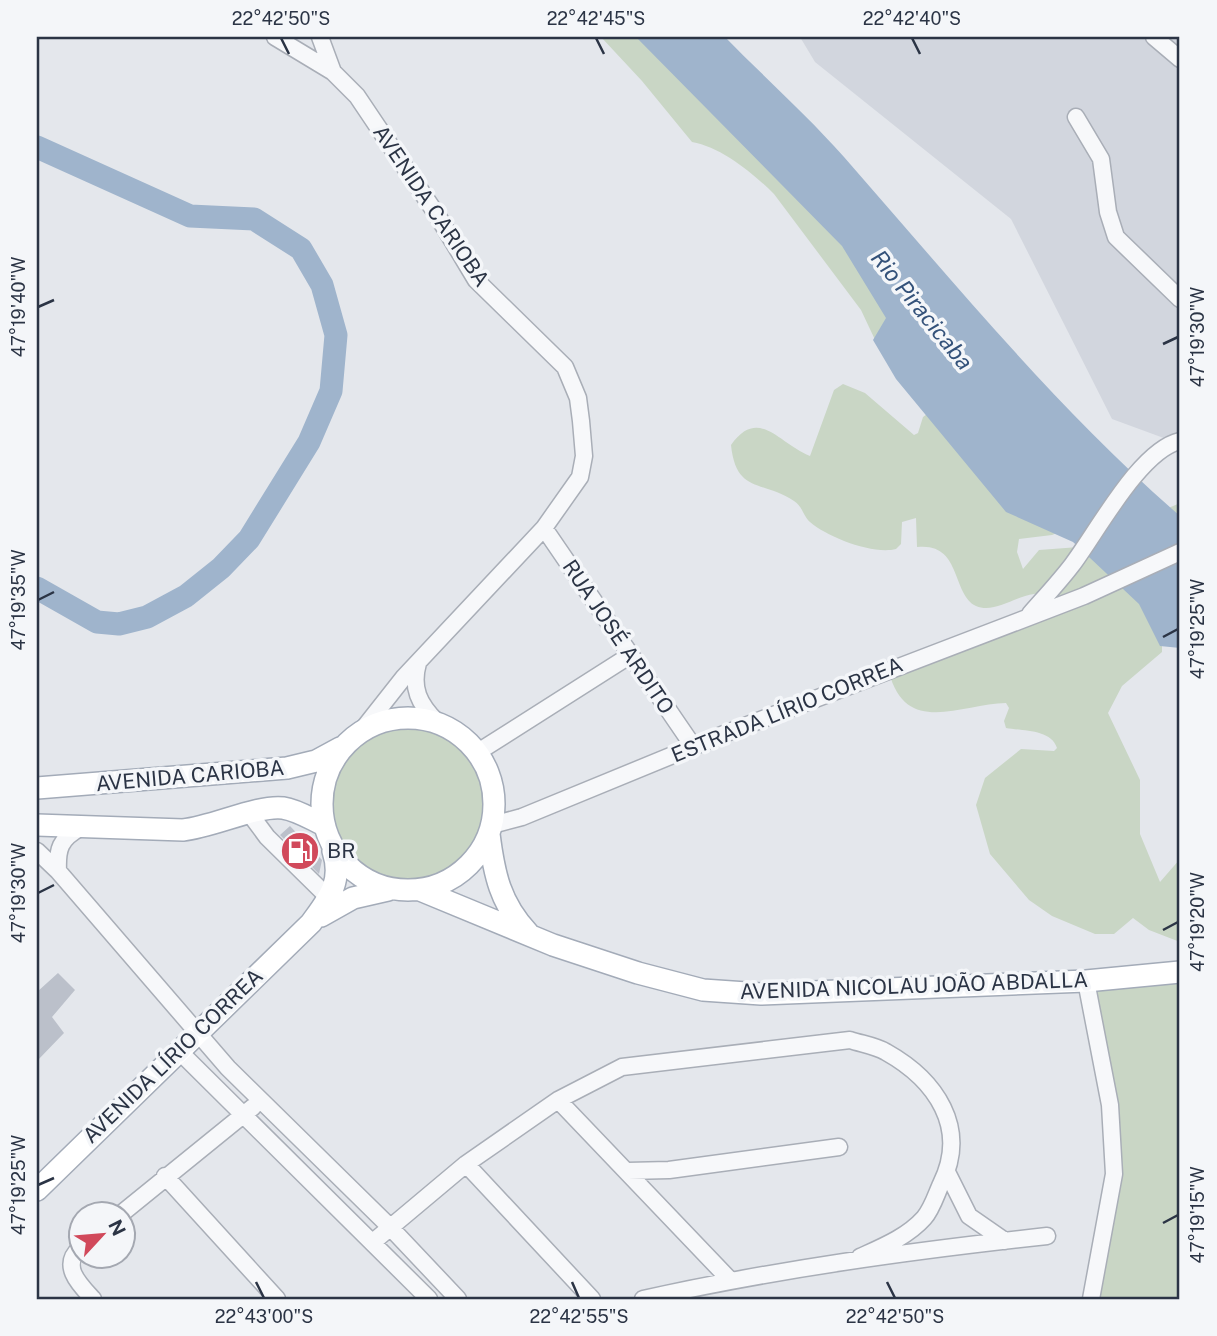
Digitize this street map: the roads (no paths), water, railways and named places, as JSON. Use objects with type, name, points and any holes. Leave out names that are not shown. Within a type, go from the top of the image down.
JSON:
[{"type":"main road","points":[[491,830],[478,855],[463,872],[443,884],[420,890],[394,890],[368,881],[347,865],[327,834],[321,798],[327,772],[340,748],[363,729],[387,719],[412,717],[437,722],[460,734],[478,752],[493,787],[491,830],[499,892],[515,919],[530,934]]},
{"type":"main road","name":"AVENIDA CARIOBA","points":[[37,788],[287,768],[316,761],[340,748]]},
{"type":"main road","name":"AVENIDA CARIOBA","points":[[37,825],[183,830],[205,828],[250,814],[284,808],[327,834]]},
{"type":"main road","name":"AVENIDA LÍRIO CORREA","points":[[37,1190],[196,1031],[311,923],[329,898],[337,881],[337,865],[327,834]]},
{"type":"main road","name":"AVENIDA LÍRIO CORREA","points":[[311,923],[353,898],[394,890]]},
{"type":"main road","name":"AVENIDA NICOLAU JOÃO ABDALLA","points":[[420,890],[638,973],[703,990],[761,994],[1086,981],[1180,972]]},
{"type":"street","name":"AVENIDA CARIOBA","points":[[275,37],[333,72],[364,107],[476,280],[565,367],[578,398],[584,456],[580,477],[544,528],[418,663],[363,729]]},
{"type":"street","points":[[320,37],[333,72]]},
{"type":"street","points":[[1154,37],[1180,59]]},
{"type":"street","points":[[1076,117],[1101,159],[1108,212],[1116,237],[1180,299]]},
{"type":"street","points":[[1028,615],[1072,565],[1142,467],[1169,444],[1180,441]]},
{"type":"street","name":"RUA JOSÉ ARDITO","points":[[544,528],[693,746]]},
{"type":"street","name":"ESTRADA LÍRIO CORREA","points":[[491,830],[693,746],[1028,615],[1084,596],[1180,552]]},
{"type":"street","points":[[478,752],[629,656]]},
{"type":"street","points":[[418,663],[414,677],[417,697],[437,722]]},
{"type":"street","points":[[250,814],[267,837],[329,898]]},
{"type":"street","points":[[58,871],[57,852],[61,842],[80,828]]},
{"type":"street","points":[[37,851],[58,871],[228,1068],[389,1226],[458,1299]]},
{"type":"street","points":[[1086,981],[1110,1105],[1114,1174],[1091,1299]]},
{"type":"street","points":[[373,1242],[466,1164],[558,1100],[622,1068],[850,1040],[885,1051],[930,1086],[941,1102],[954,1135],[947,1172],[925,1217],[899,1238],[860,1257]]},
{"type":"street","points":[[178,1050],[429,1299]]},
{"type":"street","points":[[558,1100],[730,1280]]},
{"type":"street","points":[[136,1200],[260,1101]]},
{"type":"street","points":[[628,1171],[669,1170],[839,1147]]},
{"type":"street","points":[[466,1164],[592,1299]]},
{"type":"street","points":[[650,1195],[655,1183],[669,1170]]},
{"type":"street","points":[[947,1172],[969,1216],[1005,1241]]},
{"type":"street","points":[[165,1176],[277,1299]]},
{"type":"street","points":[[643,1299],[730,1280],[860,1257],[1047,1236]]},
{"type":"street","points":[[72,1270],[76,1282],[93,1299]]},
{"type":"water","name":"Rio Piracicaba","points":[[636,37],[725,37],[830,141],[965,296],[1090,432],[1180,516],[1180,648],[1160,646],[1139,604],[1073,542],[1006,512],[896,379],[873,340],[886,318],[842,246]]},
{"type":"waterway","points":[[37,147],[190,216],[254,219],[301,249],[322,285],[336,335],[331,391],[309,442],[249,539],[221,568],[186,596],[147,617],[119,624],[97,622],[37,588]]},
{"type":"place","name":"BR","points":[[300,851]]}]
